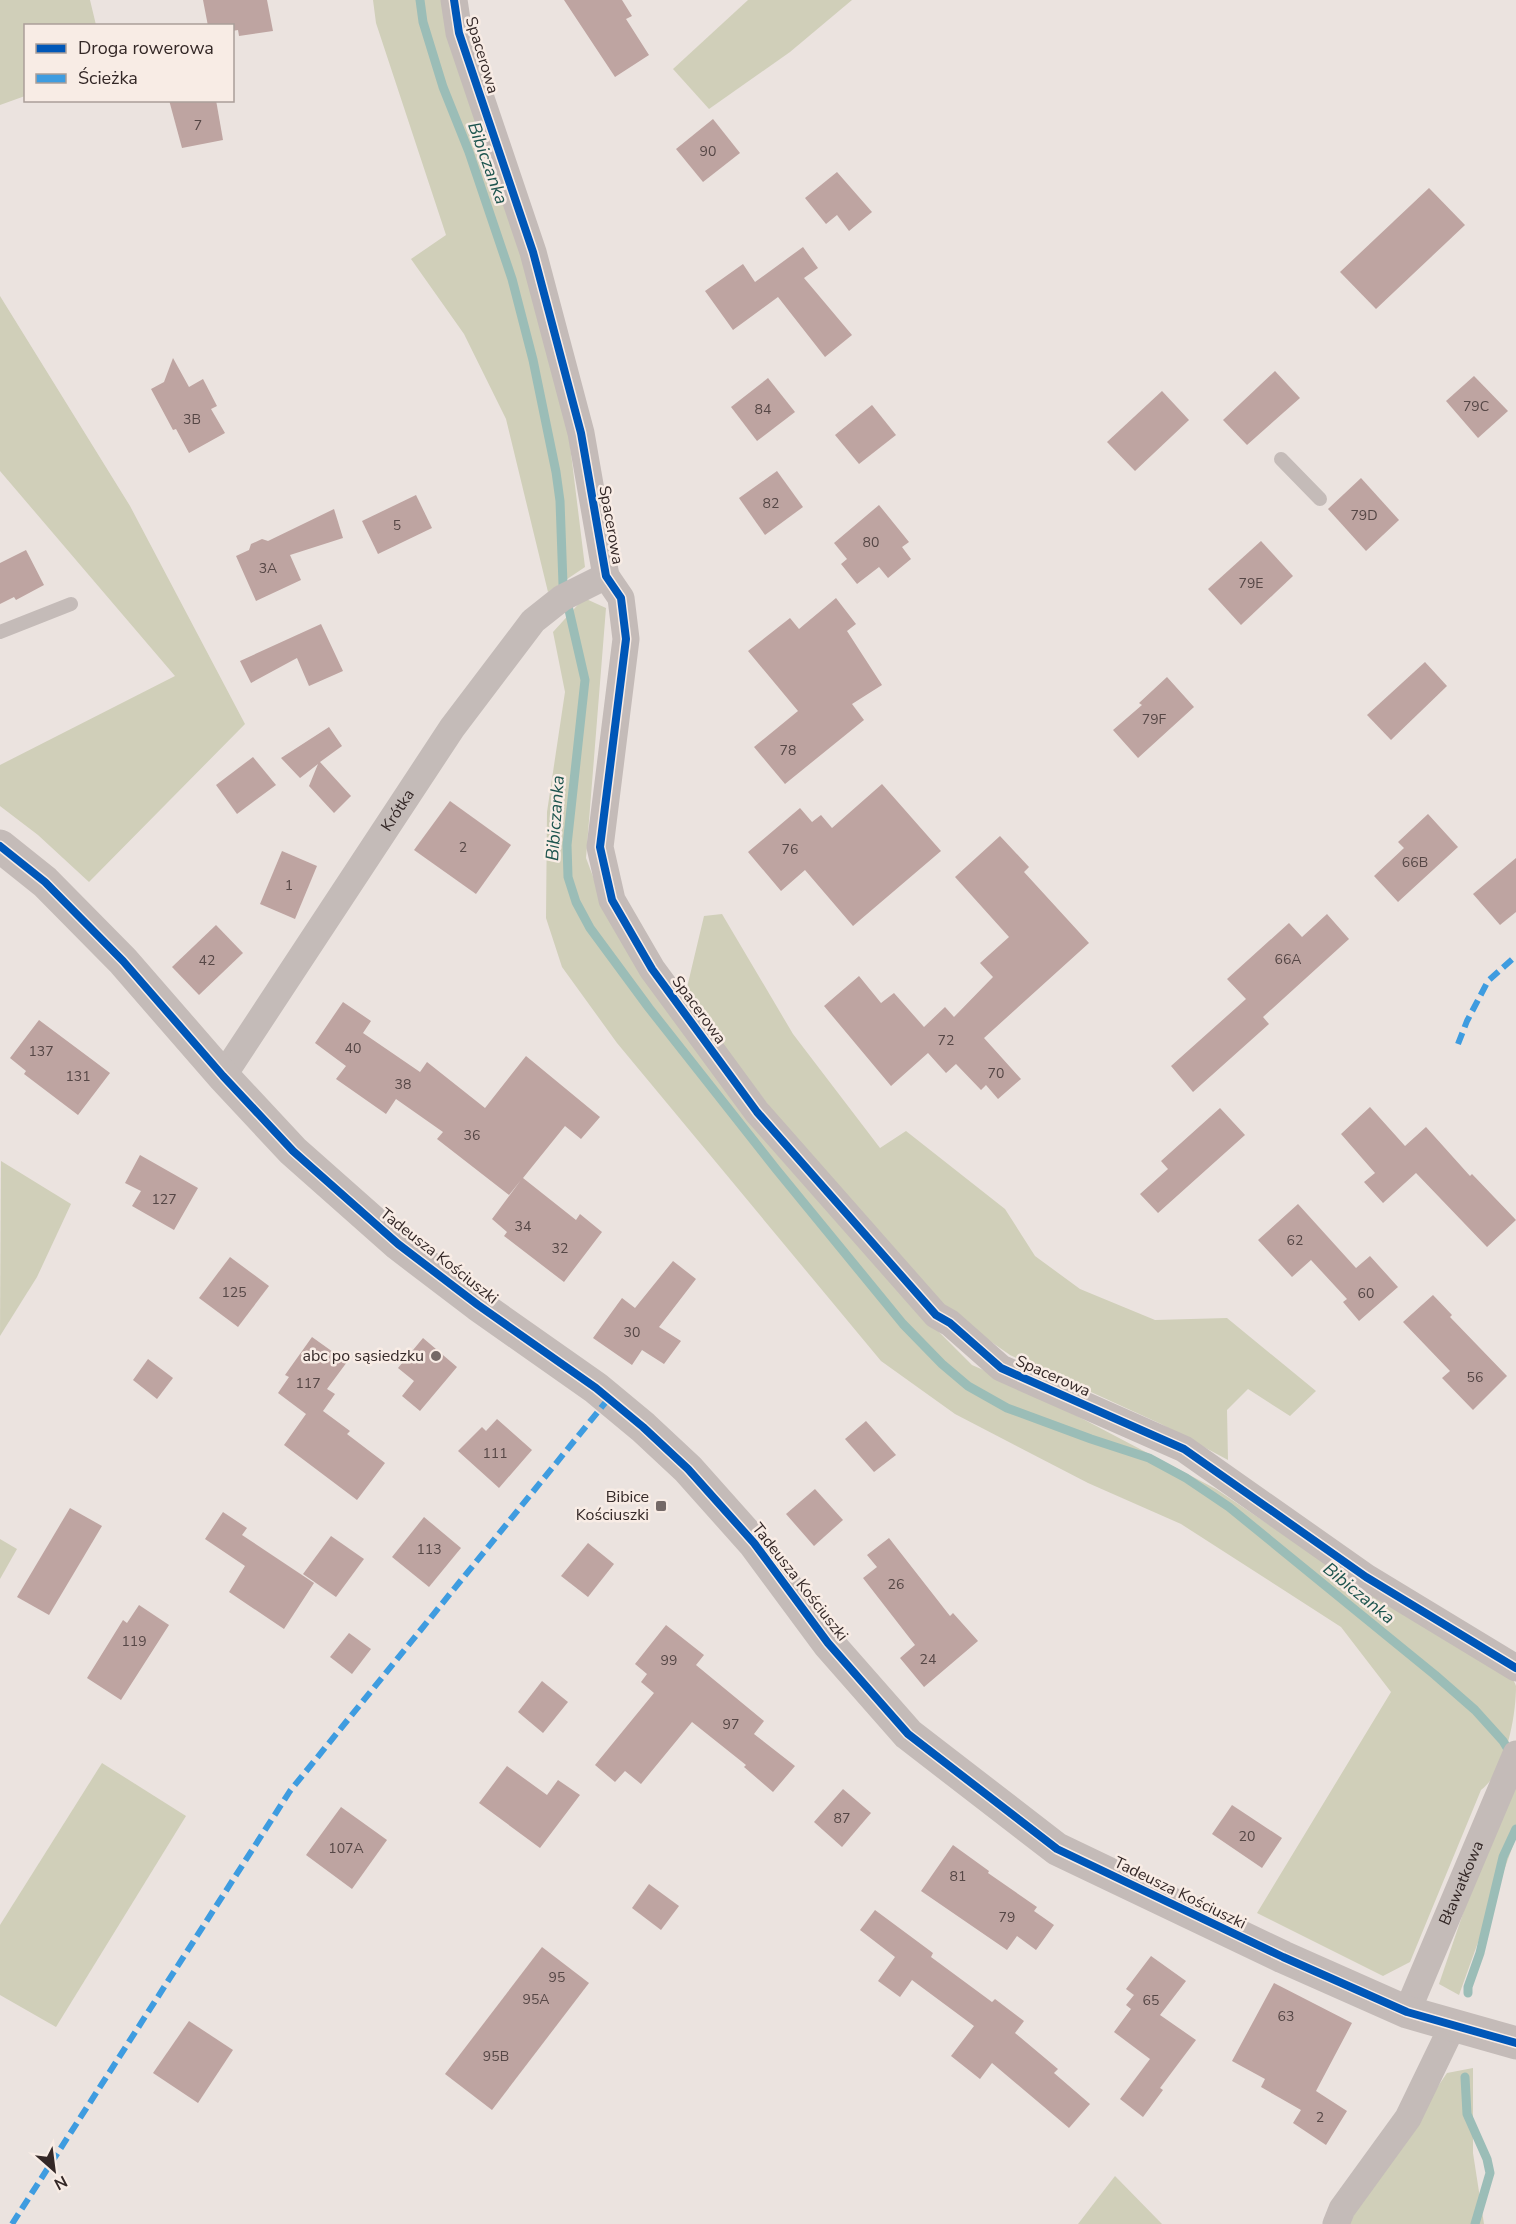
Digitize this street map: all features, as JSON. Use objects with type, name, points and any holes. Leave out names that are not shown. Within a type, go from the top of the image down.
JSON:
[{"type":"street","name":"Spacerowa","points":[[454,0],[459,33],[533,252],[563,365],[580,433],[606,576],[621,598],[626,639],[600,847],[612,900],[652,969],[757,1112],[936,1315],[950,1323],[1000,1368],[1184,1449],[1366,1577],[1516,1668]]},
{"type":"street","name":"Krótka","points":[[223,1076],[452,728],[533,621],[568,595],[606,576]]},
{"type":"street","name":"Tadeusza Kościuszki","points":[[0,846],[45,882],[123,961],[223,1076],[293,1151],[393,1240],[477,1305],[596,1388],[688,1468],[753,1543],[828,1643],[908,1734],[1057,1849],[1283,1958],[1407,2012],[1516,2043]]},
{"type":"street","name":"Bławatkowa","points":[[1407,2012],[1513,1760]]},
{"type":"street","points":[[1336,2224],[1342,2209],[1408,2118],[1453,2025]]},
{"type":"lane","points":[[1281,459],[1320,500]]},
{"type":"lane","points":[[0,632],[71,604]]},
{"type":"green space","points":[[0,0],[90,0],[96,24],[24,24],[24,96],[0,105]]},
{"type":"green space","points":[[373,0],[442,0],[523,255],[569,437],[585,567],[548,592],[506,419],[464,334],[411,259],[446,235],[376,23]]},
{"type":"green space","points":[[748,0],[852,0],[790,52],[709,109],[673,69]]},
{"type":"green space","points":[[0,296],[130,506],[245,724],[89,882],[38,835],[0,806],[0,765],[175,676],[0,471]]},
{"type":"green space","points":[[584,598],[606,608],[586,858],[606,911],[925,1318],[972,1365],[1024,1388],[1216,1489],[1392,1608],[1509,1674],[1514,1681],[1516,1686],[1512,1728],[1503,1757],[1490,1781],[1481,1790],[1410,1962],[1383,1976],[1257,1913],[1391,1692],[1341,1627],[1181,1524],[1088,1483],[955,1414],[881,1361],[617,1043],[562,967],[546,918],[547,812],[565,692],[553,632]]},
{"type":"green space","points":[[722,914],[793,1034],[880,1148],[906,1131],[1005,1209],[1035,1256],[1080,1289],[1155,1320],[1227,1318],[1316,1391],[1290,1416],[1248,1389],[1227,1410],[1228,1460],[1161,1424],[1010,1355],[934,1302],[773,1111],[685,996],[704,916]]},
{"type":"green space","points":[[1,1161],[71,1204],[37,1277],[0,1336]]},
{"type":"green space","points":[[0,1539],[17,1549],[0,1579]]},
{"type":"green space","points":[[102,1763],[186,1816],[56,2027],[0,1995],[0,1925]]},
{"type":"green space","points":[[1516,1775],[1516,1837],[1459,1995],[1439,1984],[1495,1819]]},
{"type":"green space","points":[[1473,2068],[1473,2153],[1484,2224],[1349,2224],[1365,2194],[1447,2073]]},
{"type":"green space","points":[[1115,2176],[1162,2224],[1078,2224]]},
{"type":"building","points":[[203,0],[267,0],[273,31],[239,36],[238,30],[234,31],[234,24],[208,24]]},
{"type":"building","points":[[564,0],[622,0],[632,16],[626,19],[649,55],[615,77]]},
{"type":"building","points":[[170,102],[216,102],[223,140],[182,148]]},
{"type":"building","points":[[713,119],[740,153],[703,182],[676,149]]},
{"type":"building","points":[[837,172],[872,212],[849,231],[837,215],[826,224],[805,198]]},
{"type":"building","points":[[1429,188],[1465,225],[1376,309],[1340,272]]},
{"type":"building","points":[[803,247],[818,268],[804,278],[852,335],[825,357],[778,297],[733,330],[705,291],[743,264],[755,282]]},
{"type":"building","points":[[173,358],[189,387],[203,379],[217,406],[211,409],[225,433],[189,453],[176,429],[173,430],[151,389],[164,382]]},
{"type":"building","points":[[1275,371],[1300,398],[1247,445],[1223,420]]},
{"type":"building","points":[[1474,376],[1508,411],[1478,438],[1446,401]]},
{"type":"building","points":[[768,378],[795,412],[757,441],[731,407]]},
{"type":"building","points":[[1162,391],[1189,420],[1135,471],[1107,442]]},
{"type":"building","points":[[872,405],[896,435],[859,464],[835,435]]},
{"type":"building","points":[[777,471],[803,507],[765,535],[739,498]]},
{"type":"building","points":[[1361,478],[1399,520],[1366,551],[1328,509]]},
{"type":"building","points":[[416,495],[432,528],[378,554],[362,521]]},
{"type":"building","points":[[879,505],[909,542],[902,547],[911,559],[888,578],[879,567],[857,584],[841,564],[847,559],[834,543]]},
{"type":"building","points":[[334,509],[343,538],[290,555],[301,580],[256,601],[236,556],[249,550],[251,544],[262,539],[268,541]]},
{"type":"building","points":[[1261,541],[1293,576],[1241,625],[1208,589]]},
{"type":"building","points":[[26,550],[44,585],[16,600],[14,597],[0,604],[0,563]]},
{"type":"building","points":[[836,598],[856,624],[847,631],[882,685],[852,704],[864,720],[785,784],[754,747],[798,711],[748,651],[790,618],[799,629]]},
{"type":"building","points":[[321,624],[343,671],[309,686],[297,658],[251,683],[240,661]]},
{"type":"building","points":[[1425,662],[1447,686],[1391,740],[1367,715]]},
{"type":"building","points":[[1167,677],[1194,707],[1138,758],[1113,730],[1142,705],[1139,703]]},
{"type":"building","points":[[329,727],[342,746],[320,762],[351,796],[334,813],[309,786],[318,764],[300,778],[281,758]]},
{"type":"building","points":[[253,757],[276,785],[237,814],[216,785]]},
{"type":"building","points":[[882,784],[941,851],[853,926],[805,870],[781,891],[748,852],[800,808],[812,822],[821,815],[832,828]]},
{"type":"building","points":[[450,801],[511,845],[476,894],[414,850]]},
{"type":"building","points":[[1428,814],[1458,847],[1398,902],[1374,876],[1404,848],[1398,842]]},
{"type":"building","points":[[1000,836],[1029,867],[1024,872],[1089,943],[984,1038],[1021,1079],[998,1099],[986,1085],[981,1090],[956,1064],[946,1073],[928,1053],[891,1086],[824,1006],[859,976],[881,1003],[894,993],[924,1027],[945,1007],[954,1017],[993,977],[980,963],[1009,937],[955,877]]},
{"type":"building","points":[[282,851],[317,866],[295,919],[260,904]]},
{"type":"building","points":[[1516,858],[1516,912],[1500,925],[1473,894]]},
{"type":"building","points":[[1327,914],[1349,939],[1263,1017],[1269,1024],[1193,1092],[1171,1066],[1246,999],[1227,979],[1289,923],[1302,937]]},
{"type":"building","points":[[216,925],[243,953],[199,995],[172,967]]},
{"type":"building","points":[[343,1002],[371,1021],[363,1033],[420,1072],[427,1062],[485,1108],[526,1056],[600,1117],[581,1139],[565,1126],[523,1178],[576,1220],[580,1214],[602,1232],[564,1282],[504,1236],[507,1232],[492,1219],[521,1180],[509,1195],[437,1139],[443,1132],[396,1099],[386,1114],[336,1079],[346,1066],[315,1043]]},
{"type":"building","points":[[39,1020],[110,1073],[78,1115],[24,1074],[26,1071],[10,1058]]},
{"type":"building","points":[[1370,1107],[1405,1146],[1426,1127],[1470,1176],[1472,1174],[1516,1220],[1487,1247],[1416,1173],[1383,1203],[1364,1182],[1375,1173],[1341,1134]]},
{"type":"building","points":[[1220,1108],[1245,1135],[1158,1213],[1140,1194],[1168,1169],[1161,1161]]},
{"type":"building","points":[[140,1155],[198,1188],[174,1230],[132,1206],[141,1191],[125,1183]]},
{"type":"building","points":[[1298,1204],[1356,1268],[1370,1256],[1398,1287],[1359,1321],[1343,1302],[1347,1299],[1311,1260],[1292,1277],[1258,1240]]},
{"type":"building","points":[[230,1257],[269,1286],[238,1327],[199,1298]]},
{"type":"building","points":[[673,1261],[696,1279],[659,1327],[681,1341],[664,1364],[642,1350],[632,1365],[593,1338],[622,1298],[635,1308]]},
{"type":"building","points":[[1433,1295],[1452,1315],[1450,1317],[1507,1376],[1473,1410],[1442,1378],[1450,1371],[1403,1322]]},
{"type":"building","points":[[312,1337],[347,1362],[327,1389],[335,1394],[323,1411],[350,1431],[347,1434],[385,1463],[357,1500],[284,1445],[306,1414],[278,1393],[289,1377],[285,1375]]},
{"type":"building","points":[[423,1338],[457,1367],[420,1411],[402,1396],[414,1381],[398,1368]]},
{"type":"building","points":[[148,1359],[173,1378],[157,1399],[133,1380]]},
{"type":"building","points":[[497,1419],[532,1450],[499,1488],[458,1451],[482,1427],[486,1431]]},
{"type":"building","points":[[866,1421],[896,1455],[874,1472],[845,1439]]},
{"type":"building","points":[[815,1489],[843,1520],[814,1546],[786,1514]]},
{"type":"building","points":[[70,1508],[102,1526],[49,1615],[17,1597]]},
{"type":"building","points":[[223,1512],[247,1528],[242,1535],[314,1583],[284,1629],[229,1592],[245,1566],[205,1539]]},
{"type":"building","points":[[424,1517],[461,1548],[429,1587],[392,1557]]},
{"type":"building","points":[[331,1536],[364,1559],[336,1597],[303,1574]]},
{"type":"building","points":[[889,1538],[950,1616],[953,1613],[978,1641],[924,1687],[900,1658],[915,1645],[863,1578],[877,1567],[867,1555]]},
{"type":"building","points":[[588,1543],[614,1564],[588,1597],[561,1576]]},
{"type":"building","points":[[139,1605],[169,1625],[121,1700],[87,1678],[123,1620],[127,1623]]},
{"type":"building","points":[[666,1625],[704,1655],[696,1665],[764,1721],[754,1734],[795,1766],[773,1792],[744,1767],[746,1765],[692,1722],[641,1784],[625,1771],[615,1782],[595,1765],[654,1693],[641,1682],[647,1674],[635,1664]]},
{"type":"building","points":[[349,1633],[371,1649],[352,1674],[330,1657]]},
{"type":"building","points":[[542,1681],[568,1702],[543,1733],[518,1712]]},
{"type":"building","points":[[507,1766],[547,1795],[558,1780],[580,1795],[540,1848],[479,1803]]},
{"type":"building","points":[[843,1789],[871,1813],[842,1847],[814,1822]]},
{"type":"building","points":[[1232,1805],[1282,1838],[1262,1868],[1212,1834]]},
{"type":"building","points":[[341,1807],[387,1840],[352,1889],[306,1855]]},
{"type":"building","points":[[953,1845],[1037,1907],[1034,1911],[1054,1925],[1036,1950],[1017,1936],[1007,1950],[921,1891]]},
{"type":"building","points":[[649,1884],[679,1906],[661,1930],[632,1908]]},
{"type":"building","points":[[875,1910],[933,1953],[931,1957],[992,2002],[995,1999],[1024,2021],[1015,2033],[1058,2069],[1054,2073],[1090,2104],[1069,2128],[992,2063],[980,2079],[951,2056],[974,2026],[912,1980],[900,1997],[878,1981],[895,1957],[860,1930]]},
{"type":"building","points":[[542,1947],[589,1983],[492,2110],[445,2074]]},
{"type":"building","points":[[1151,1956],[1186,1981],[1160,2015],[1196,2040],[1160,2088],[1163,2090],[1143,2117],[1120,2099],[1150,2059],[1114,2032],[1131,2009],[1126,2005],[1134,1995],[1126,1989]]},
{"type":"building","points":[[1274,1983],[1352,2023],[1316,2091],[1347,2111],[1326,2145],[1293,2123],[1301,2110],[1261,2087],[1265,2079],[1232,2061]]},
{"type":"building","points":[[189,2021],[233,2050],[198,2103],[153,2073]]},
{"type":"waterway","name":"Bibiczanka","points":[[420,0],[423,22],[443,87],[469,152],[512,279],[533,360],[556,472],[560,501],[563,584],[585,680],[567,845],[568,877],[576,902],[590,928],[649,1008],[776,1169],[903,1324],[942,1364],[968,1386],[1007,1408],[1149,1458],[1186,1478],[1229,1507],[1475,1710],[1503,1741],[1512,1756]]},
{"type":"waterway","points":[[1468,1993],[1503,1857],[1516,1829]]},
{"type":"waterway","points":[[1465,2077],[1467,2114],[1487,2159],[1490,2173],[1475,2224]]},
{"type":"marked path","points":[[1458,1044],[1488,981],[1516,956]]},
{"type":"marked path","points":[[12,2224],[290,1791],[609,1398]]},
{"type":"cycle path","points":[[454,0],[459,33],[533,252],[581,433],[606,576],[621,598],[626,639],[600,847],[612,900],[652,969],[757,1112],[936,1315],[950,1323],[1001,1368],[1184,1449],[1366,1577],[1516,1668]]},
{"type":"cycle path","points":[[0,846],[45,882],[123,961],[223,1076],[293,1151],[398,1244],[478,1305],[596,1388],[688,1469],[754,1543],[828,1643],[908,1734],[1057,1849],[1283,1957],[1407,2012],[1516,2043]]},
{"type":"place","name":"abc po sąsiedzku","points":[[436,1356]]},
{"type":"place","name":"Bibice Kościuszki","points":[[661,1506]]}]
